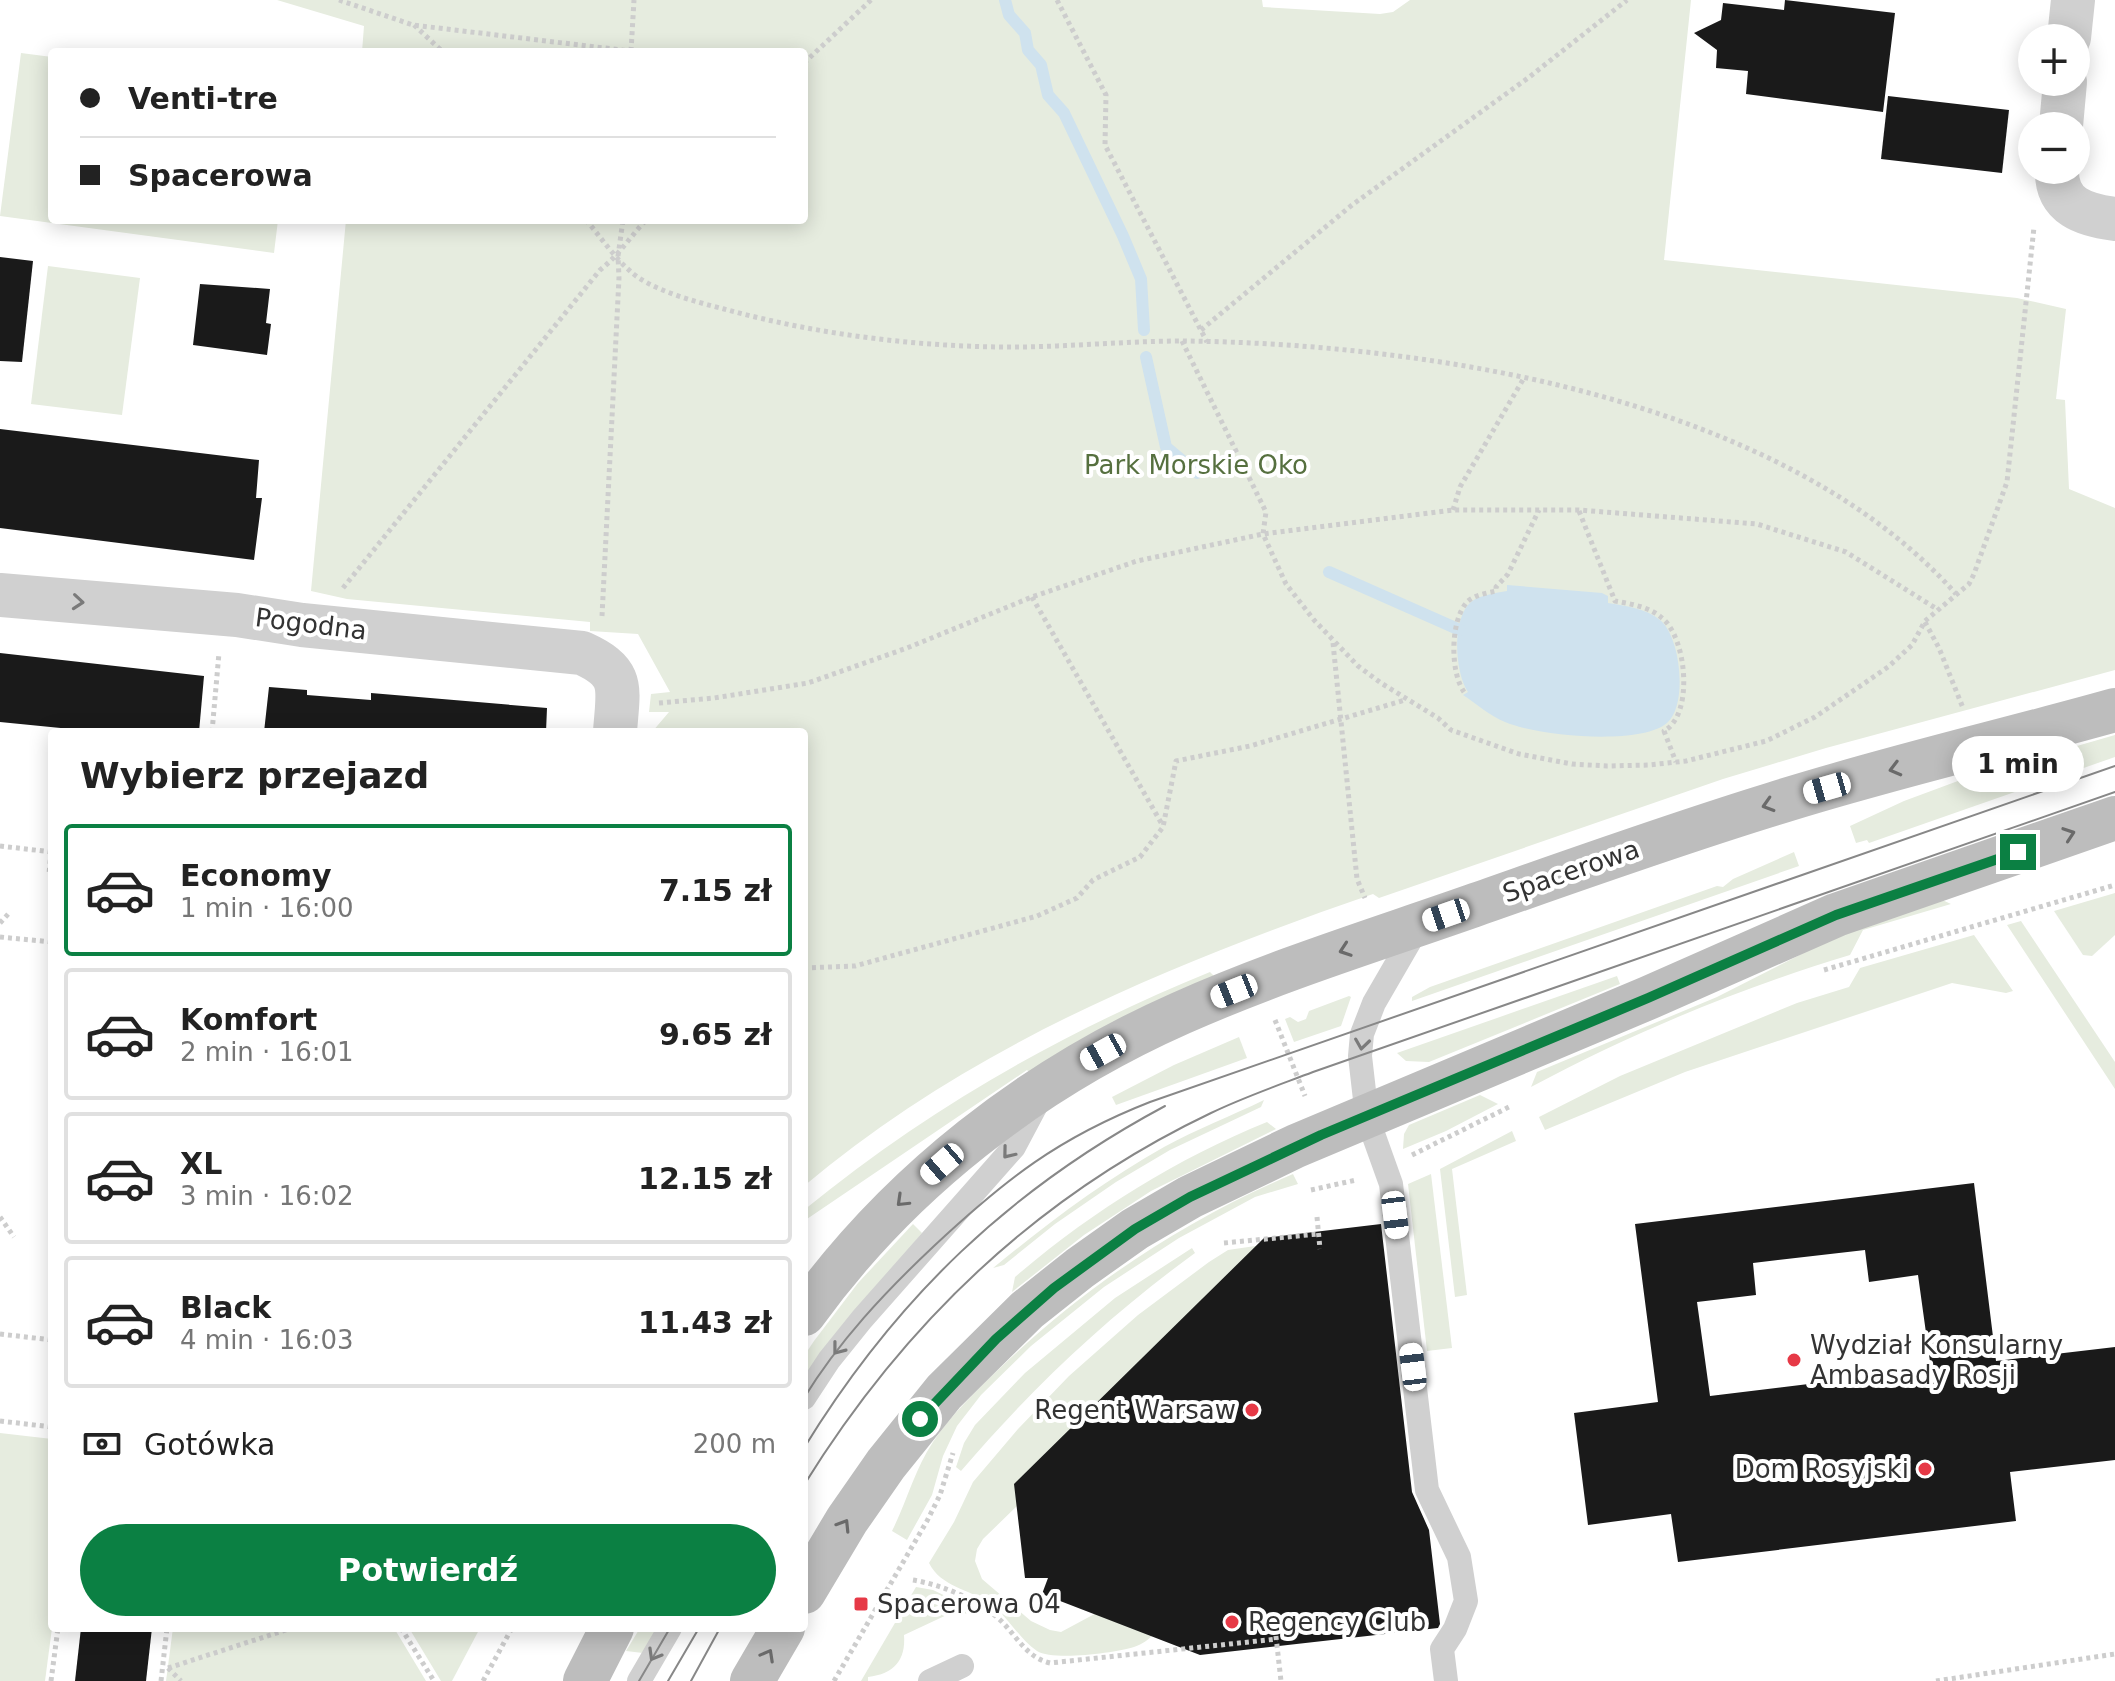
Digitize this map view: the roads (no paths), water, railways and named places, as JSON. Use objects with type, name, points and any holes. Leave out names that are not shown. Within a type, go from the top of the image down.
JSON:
[{"type":"main road","name":"Spacerowa","points":[[808,1309],[846,1259],[924,1179],[1002,1116],[1046,1085],[1180,1013],[1419,925],[1775,803],[2115,710]]},
{"type":"main road","points":[[808,1585],[853,1511],[920,1419],[996,1339],[1054,1288],[1135,1229],[1253,1166],[1836,915],[2115,818]]},
{"type":"main road","points":[[585,1681],[610,1632]]},
{"type":"main road","points":[[752,1681],[781,1632]]},
{"type":"street","points":[[2070,24],[2073,0]]},
{"type":"street","points":[[2060,184],[2061,191],[2077,210],[2090,216],[2115,219]]},
{"type":"street","name":"Pogodna","points":[[0,595],[228,630],[302,625],[582,653],[608,665],[614,675],[617,690],[615,728]]},
{"type":"lane","points":[[1419,925],[1374,1003],[1362,1034],[1360,1066],[1367,1117],[1391,1184],[1427,1490],[1459,1557],[1466,1601],[1455,1629],[1442,1649],[1446,1681]]},
{"type":"lane","points":[[808,1392],[854,1329],[1014,1147],[1046,1085]]},
{"type":"lane","points":[[639,1681],[668,1632]]},
{"type":"lane","points":[[930,1681],[962,1666]]},
{"type":"water","points":[[1507,585],[1602,593],[1608,596],[1608,603],[1642,610],[1660,620],[1673,641],[1679,671],[1678,702],[1667,723],[1635,735],[1563,735],[1505,722],[1463,695],[1468,692],[1458,660],[1460,621],[1471,602],[1507,591]]},
{"type":"waterway","points":[[1005,0],[1009,15],[1025,33],[1028,50],[1041,65],[1048,95],[1064,113],[1123,236],[1141,279],[1144,330]]},
{"type":"waterway","points":[[1146,357],[1166,447],[1197,473]]},
{"type":"waterway","points":[[1329,572],[1460,630]]},
{"type":"tram line","points":[[808,1392],[864,1318],[960,1222],[1034,1162],[1117,1116],[2115,766]]},
{"type":"tram line","points":[[808,1479],[886,1370],[931,1318],[980,1269],[1032,1224],[1088,1183],[1148,1146],[1223,1107],[1313,1072],[2115,792]]},
{"type":"tram line","points":[[808,1442],[877,1343],[961,1252],[1056,1173],[1165,1106]]},
{"type":"tram line","points":[[639,1681],[668,1632]]},
{"type":"tram line","points":[[668,1681],[697,1632]]},
{"type":"tram line","points":[[691,1681],[718,1632]]},
{"type":"place","name":"Wydział Konsularny Ambasady Rosji","points":[[1794,1360]]},
{"type":"place","name":"Regent Warsaw","points":[[1252,1410]]},
{"type":"place","name":"Dom Rosyjski","points":[[1925,1469]]},
{"type":"place","name":"Spacerowa 04","points":[[861,1604]]},
{"type":"place","name":"Regency Club","points":[[1232,1622]]},
{"type":"park label","name":"Park Morskie Oko","points":[[1196,465]]}]
